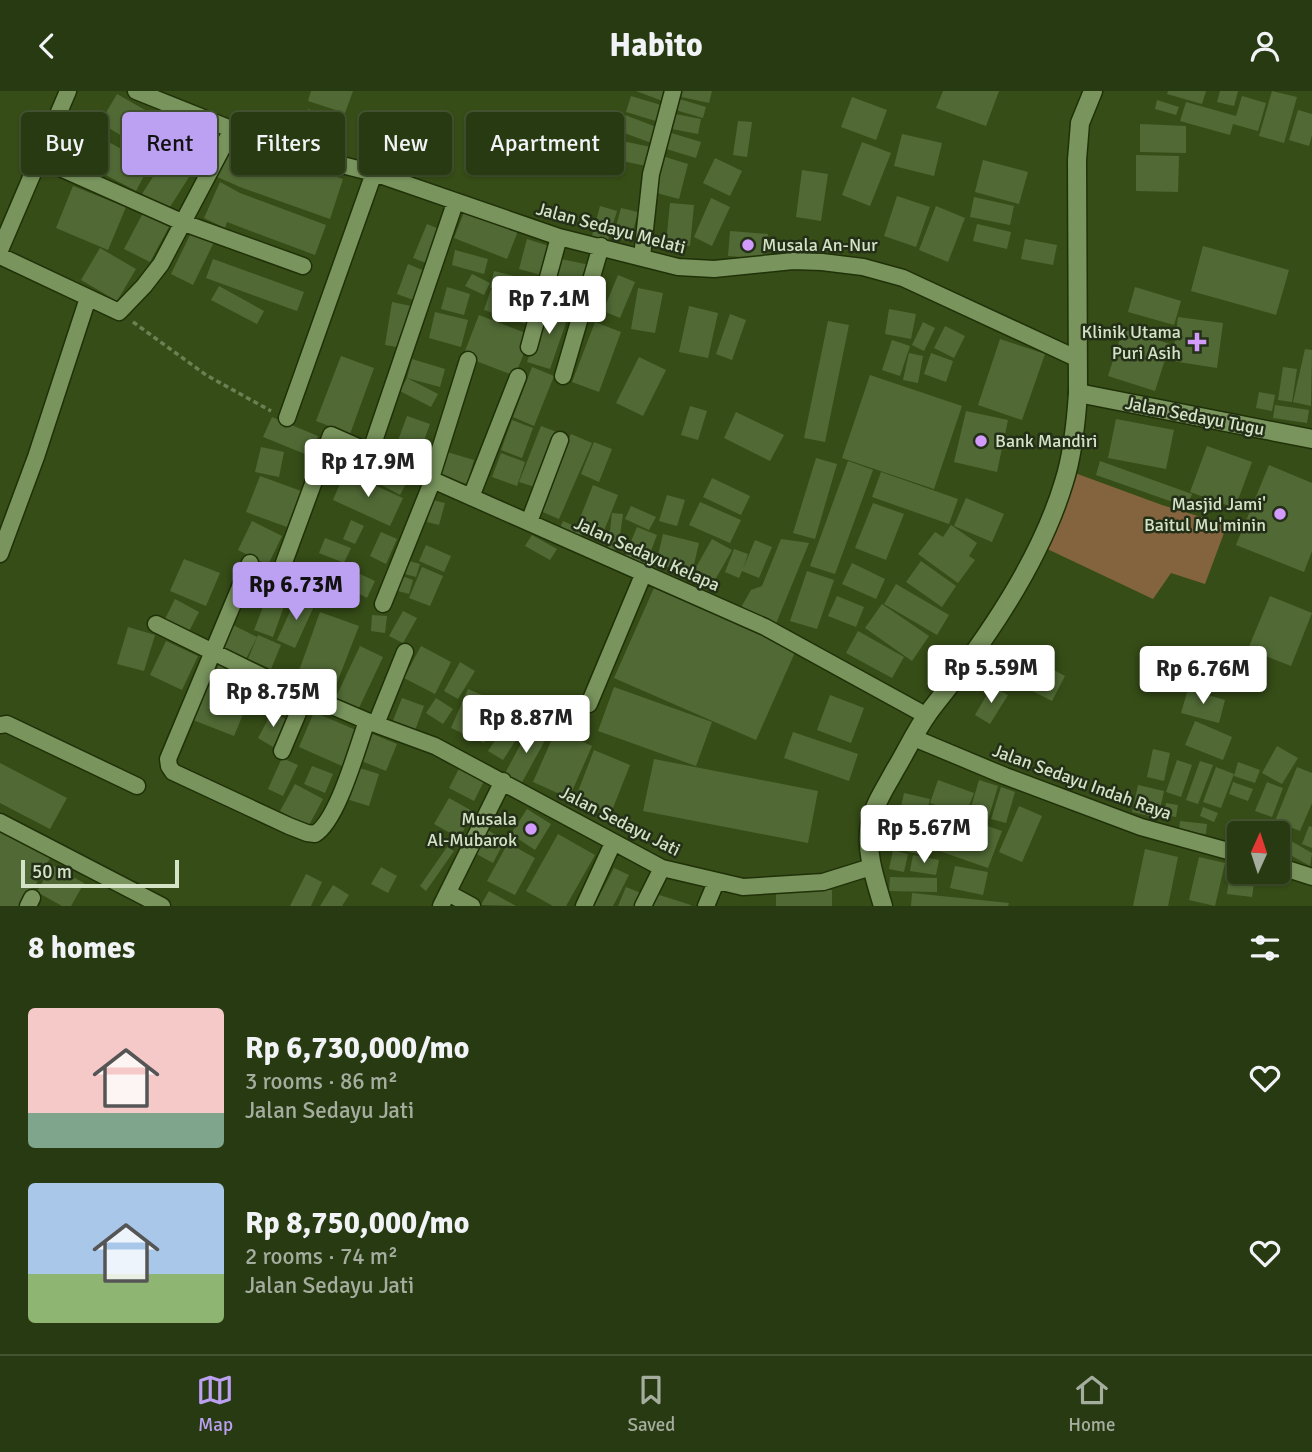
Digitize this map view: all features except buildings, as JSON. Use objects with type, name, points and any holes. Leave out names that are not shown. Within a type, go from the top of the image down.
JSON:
[{"type":"main road","points":[[883,906],[871,867],[869,845],[870,824],[876,804],[927,716],[997,617],[1027,568],[1065,481],[1078,393],[1077,160],[1080,123],[1093,91]]},
{"type":"main road","name":"Jalan Sedayu Tugu","points":[[1078,393],[1312,439]]},
{"type":"street","points":[[59,112],[68,91]]},
{"type":"street","name":"Jalan Sedayu Melati","points":[[136,91],[231,129]]},
{"type":"street","points":[[642,257],[651,174],[673,91]]},
{"type":"street","points":[[0,256],[86,303],[119,312],[161,264],[231,135]]},
{"type":"street","points":[[0,250],[33,175]]},
{"type":"street","points":[[76,175],[184,223],[303,266]]},
{"type":"street","points":[[287,418],[373,175]]},
{"type":"street","name":"Jalan Sedayu Melati","points":[[379,175],[559,237],[678,267],[696,269],[793,261],[863,267],[903,278],[1078,359]]},
{"type":"street","points":[[370,453],[456,203]]},
{"type":"street","points":[[529,347],[559,237]]},
{"type":"street","points":[[562,376],[601,246]]},
{"type":"street","points":[[0,554],[36,457],[86,303]]},
{"type":"street","points":[[383,604],[432,482],[468,360]]},
{"type":"street","points":[[471,497],[519,377]]},
{"type":"street","name":"Jalan Sedayu Kelapa","points":[[282,568],[331,435],[432,482],[765,627],[927,716]]},
{"type":"street","points":[[529,522],[560,440]]},
{"type":"street","points":[[250,563],[168,759],[173,772],[307,834],[315,834],[327,823],[334,809],[371,722],[405,652]]},
{"type":"street","points":[[589,704],[643,575]]},
{"type":"street","name":"Jalan Sedayu Jati","points":[[156,624],[266,678],[371,722],[435,745],[662,868],[716,883],[743,887],[823,883],[871,867]]},
{"type":"street","points":[[282,751],[306,694]]},
{"type":"street","points":[[0,725],[7,724],[138,786]]},
{"type":"street","name":"Jalan Sedayu Indah Raya","points":[[914,738],[1005,776],[1141,827],[1227,851]]},
{"type":"street","points":[[472,906],[444,900],[503,781]]},
{"type":"street","points":[[0,822],[144,902],[162,906]]},
{"type":"street","points":[[584,906],[613,842]]},
{"type":"street","points":[[643,906],[662,868]]},
{"type":"street","points":[[1290,870],[1312,877]]},
{"type":"street","points":[[706,906],[716,883]]},
{"type":"path","points":[[119,312],[206,375],[287,418]]},
{"type":"shaded area","points":[[1075,473],[1162,505],[1227,525],[1205,584],[1171,573],[1153,599],[1043,547]]},
{"type":"place","name":"Musala An-Nur","points":[[748,245]]},
{"type":"place","name":"Klinik Utama Puri Asih","points":[[1197,342]]},
{"type":"place","name":"Bank Mandiri","points":[[981,441]]},
{"type":"place","name":"Masjid Jami' Baitul Mu'minin","points":[[1280,514]]},
{"type":"place","name":"Musala Al-Mubarok","points":[[531,829]]}]
